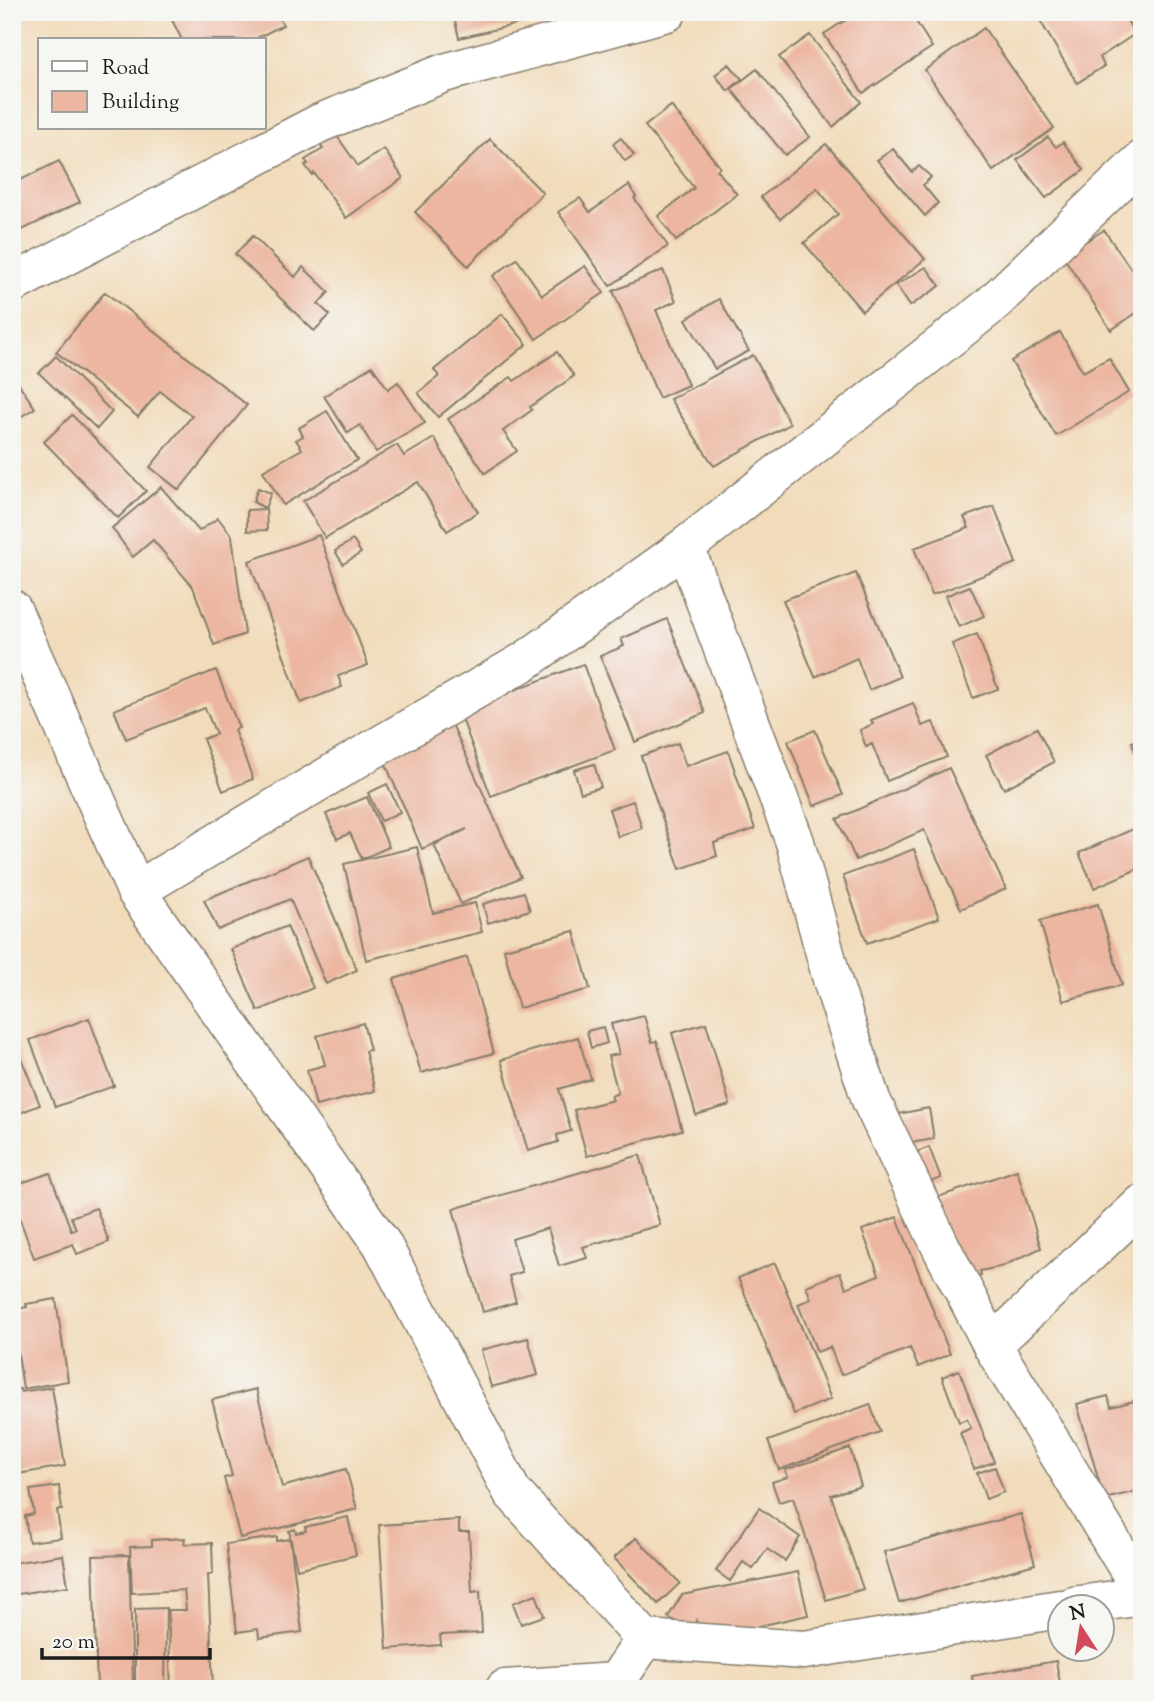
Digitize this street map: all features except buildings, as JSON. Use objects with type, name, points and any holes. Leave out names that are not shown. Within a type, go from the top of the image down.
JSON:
[{"type":"street","points":[[12,284],[320,122],[444,74],[667,12]]},
{"type":"street","points":[[136,891],[525,661],[685,547],[990,306],[1142,160]]},
{"type":"street","points":[[685,547],[795,842],[833,983],[871,1100],[940,1247],[992,1345],[1142,1593],[1116,1598]]},
{"type":"street","points":[[12,609],[136,891],[382,1244],[512,1492],[645,1639],[804,1650],[1046,1611]]},
{"type":"street","points":[[992,1345],[1142,1204]]},
{"type":"street","points":[[505,1689],[616,1685],[645,1639]]}]
